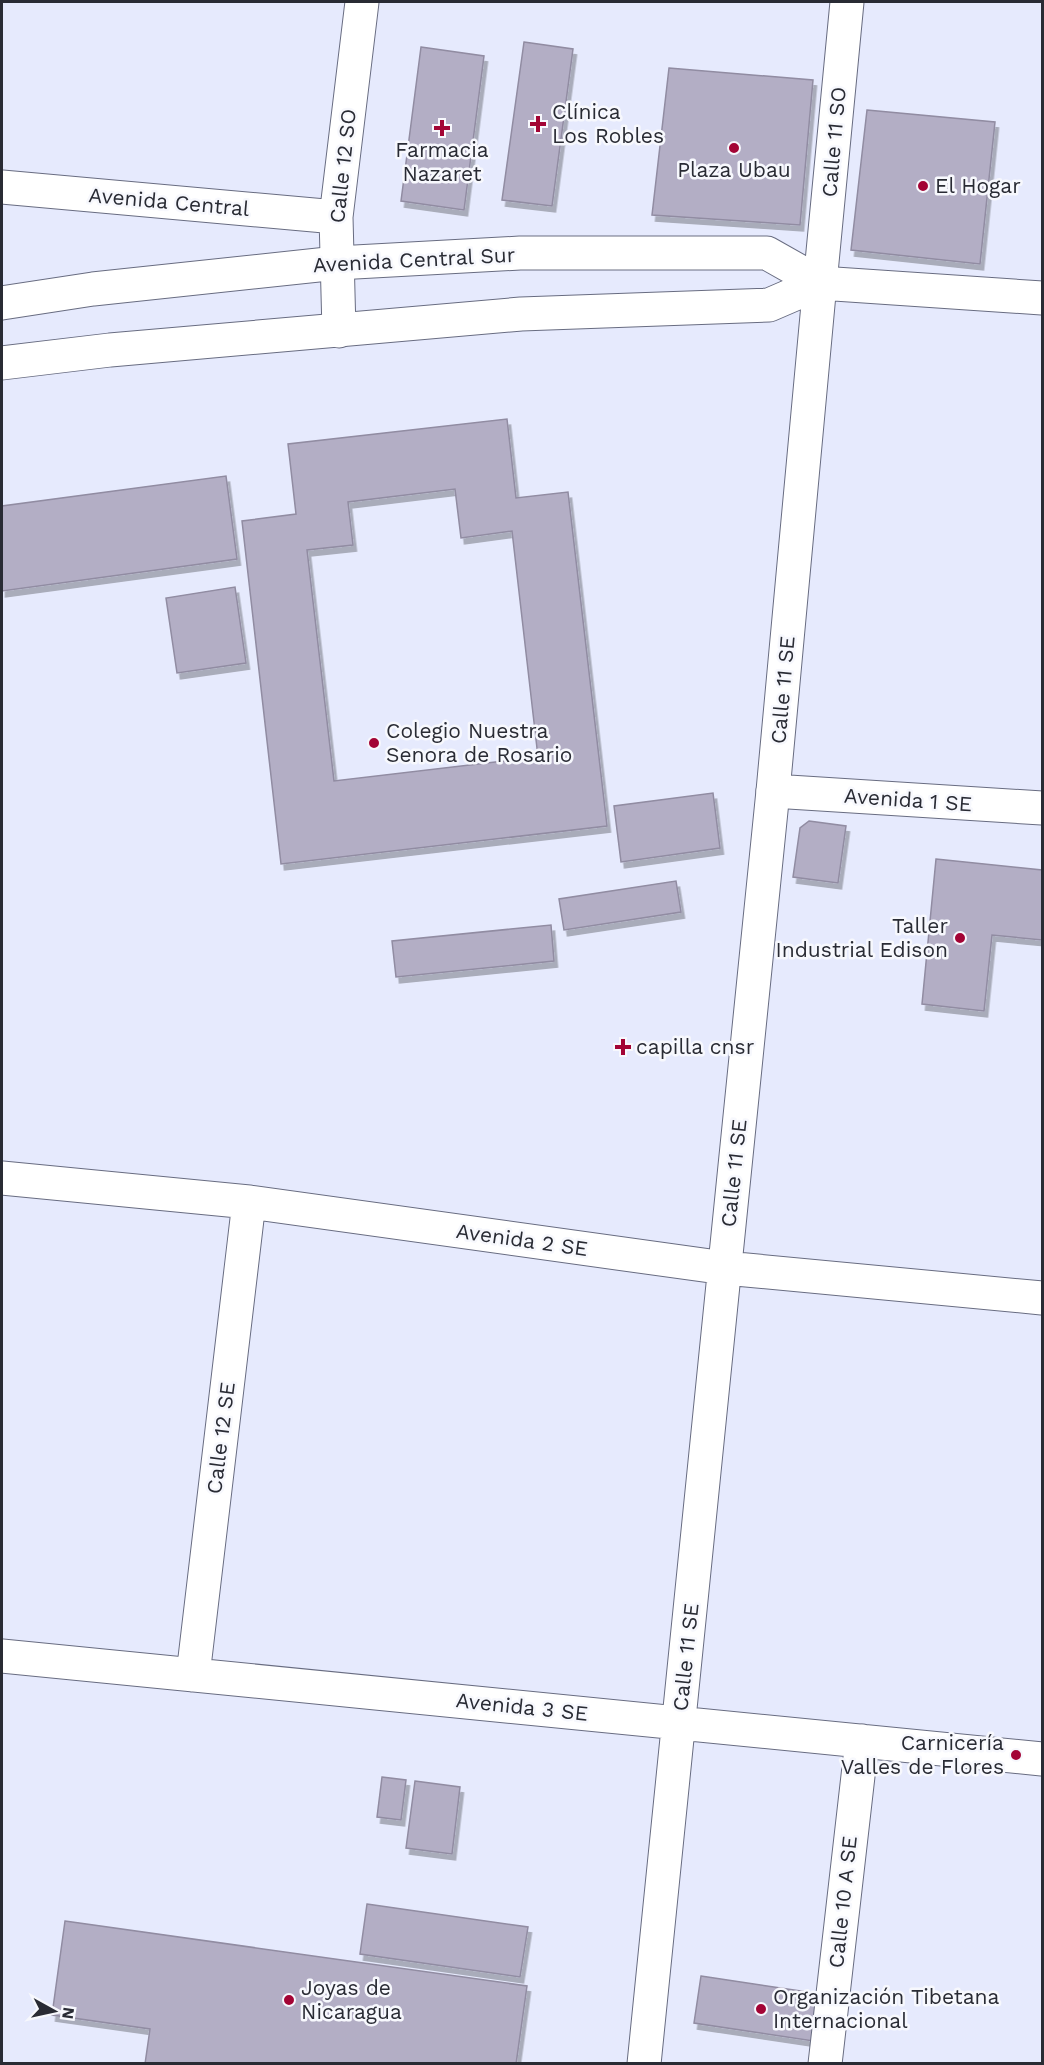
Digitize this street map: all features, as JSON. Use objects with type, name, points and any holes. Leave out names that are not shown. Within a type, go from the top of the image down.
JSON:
[{"type":"street","name":"Calle 12 SO","points":[[339,331],[336,218],[362,2]]},
{"type":"street","name":"Calle 11 SO","points":[[820,283],[847,2]]},
{"type":"street","name":"Avenida Central","points":[[2,187],[336,218]]},
{"type":"street","name":"Avenida Central Sur","points":[[2,303],[93,289],[337,262],[520,254],[767,253],[820,283],[1042,298]]},
{"type":"street","name":"Avenida Central Sur","points":[[2,363],[110,350],[521,314],[769,305],[820,283]]},
{"type":"street","name":"Calle 11 SE","points":[[644,2064],[773,791],[820,283]]},
{"type":"street","name":"Avenida 1 SE","points":[[773,791],[1042,808]]},
{"type":"street","name":"Avenida 2 SE","points":[[2,1178],[249,1202],[725,1268],[1042,1298]]},
{"type":"street","name":"Calle 12 SE","points":[[193,1675],[249,1202]]},
{"type":"street","name":"Avenida 3 SE","points":[[2,1656],[1042,1759]]},
{"type":"street","name":"Calle 10 A SE","points":[[825,2064],[862,1741]]},
{"type":"building","name":"Clínica Los Robles","points":[[524,42],[573,49],[552,206],[502,200]]},
{"type":"building","name":"Farmacia Nazaret","points":[[421,47],[484,56],[464,210],[401,201]]},
{"type":"building","name":"Plaza Ubau","points":[[669,68],[813,80],[800,225],[652,215]]},
{"type":"building","name":"El Hogar","points":[[867,110],[995,122],[980,264],[851,250]]},
{"type":"building","points":[[507,419],[516,498],[568,492],[607,826],[281,864],[242,521],[296,514],[288,444]],"holes":[[[455,489],[461,538],[512,531],[538,757],[334,781],[307,550],[353,545],[348,502]]]},
{"type":"building","points":[[226,476],[237,559],[2,591],[2,506]]},
{"type":"building","points":[[235,587],[246,663],[177,673],[166,598]]},
{"type":"building","points":[[713,793],[720,848],[621,862],[614,806]]},
{"type":"building","points":[[809,821],[846,826],[838,883],[793,877],[800,828]]},
{"type":"building","name":"Taller Industrial Edison","points":[[936,859],[1042,870],[1042,940],[992,935],[984,1011],[922,1004]]},
{"type":"building","points":[[676,881],[681,912],[564,930],[559,899]]},
{"type":"building","points":[[551,925],[554,961],[396,977],[392,941]]},
{"type":"building","points":[[382,1777],[406,1780],[401,1820],[377,1817]]},
{"type":"building","points":[[415,1781],[460,1787],[452,1854],[406,1848]]},
{"type":"building","points":[[367,1904],[528,1927],[520,1977],[360,1954]]},
{"type":"building","name":"Joyas de Nicaragua","points":[[65,1921],[527,1986],[516,2064],[145,2064],[150,2029],[52,2015]]},
{"type":"building","name":"Organización Tibetana Internacional","points":[[701,1976],[827,1995],[820,2042],[694,2023]]},
{"type":"place","name":"Clínica Los Robles","points":[[538,124]]},
{"type":"place","name":"Farmacia Nazaret","points":[[442,128]]},
{"type":"place","name":"Plaza Ubau","points":[[734,148]]},
{"type":"place","name":"El Hogar","points":[[923,186]]},
{"type":"place","name":"Colegio Nuestra Senora de Rosario","points":[[374,743]]},
{"type":"place","name":"Taller Industrial Edison","points":[[960,938]]},
{"type":"place","name":"capilla cnsr","points":[[623,1047]]},
{"type":"place","name":"Carnicería Valles de Flores","points":[[1016,1755]]},
{"type":"place","name":"Joyas de Nicaragua","points":[[289,2000]]},
{"type":"place","name":"Organización Tibetana Internacional","points":[[761,2009]]}]
